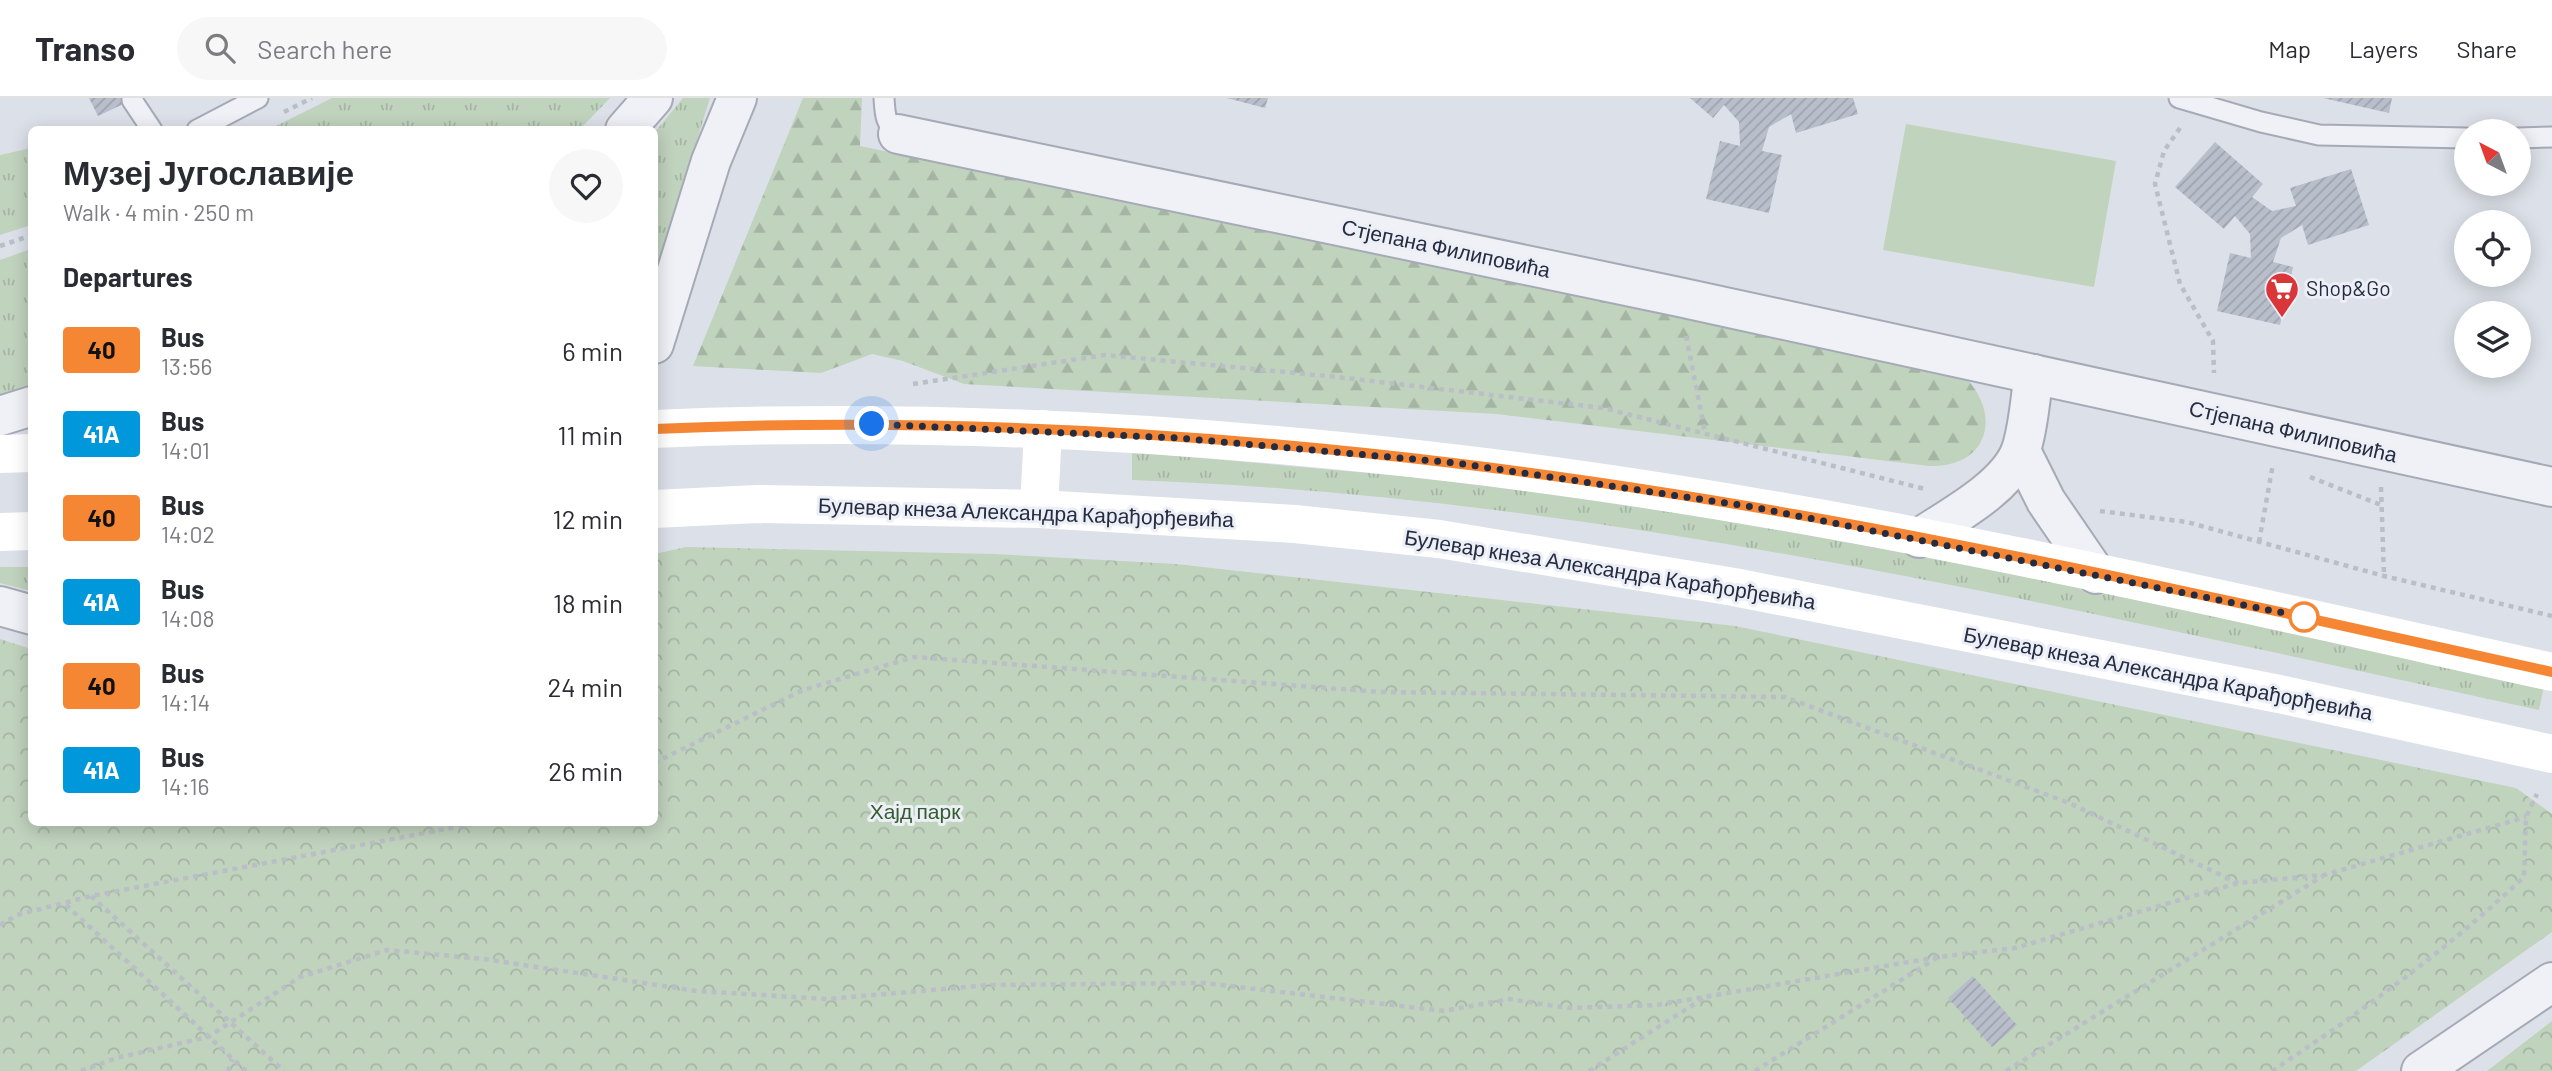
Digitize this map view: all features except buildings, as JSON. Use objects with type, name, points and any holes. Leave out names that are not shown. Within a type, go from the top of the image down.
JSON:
[{"type":"main road","points":[[658,429],[896,424],[1044,429],[1302,447],[1456,463],[1753,507],[1919,538],[2552,672]]},
{"type":"main road","points":[[1039,509],[1044,429]]},
{"type":"main road","points":[[0,454],[28,453]]},
{"type":"main road","name":"Булевар кнеза Александра Карађорђевића","points":[[658,509],[757,504],[1039,509],[1281,523],[1439,539],[1694,580],[2279,694],[2552,754]]},
{"type":"main road","points":[[0,532],[28,531]]},
{"type":"street","points":[[628,126],[653,98]]},
{"type":"street","points":[[658,331],[711,161],[737,98]]},
{"type":"street","name":"Стјепана Филиповића","points":[[898,134],[1679,298],[2380,452],[2552,487]]},
{"type":"street","points":[[1919,538],[1978,499],[2002,477],[2021,451],[2034,374]]},
{"type":"street","points":[[0,416],[28,407]]},
{"type":"street","points":[[2021,451],[2039,487],[2096,574]]},
{"type":"street","points":[[0,606],[28,614]]},
{"type":"street","points":[[2421,1071],[2552,982]]},
{"type":"lane","name":"Стјепана Филиповића","points":[[884,98],[885,116],[890,127],[898,134]]},
{"type":"lane","points":[[132,100],[149,126]]},
{"type":"lane","points":[[204,126],[248,100]]},
{"type":"lane","points":[[2189,100],[2261,122],[2319,135],[2454,138]]},
{"type":"lane","points":[[2531,138],[2552,137]]},
{"type":"path","points":[[2189,100],[2164,151],[2155,184],[2180,284],[2213,341],[2216,415]]},
{"type":"path","points":[[0,246],[28,237]]},
{"type":"path","points":[[1679,298],[1705,432]]},
{"type":"path","points":[[902,386],[1105,355],[1337,377],[1603,408],[1935,491]]},
{"type":"path","points":[[2380,452],[2384,576]]},
{"type":"path","points":[[2259,542],[2273,463],[2286,468]]},
{"type":"path","points":[[2297,472],[2381,505]]},
{"type":"path","points":[[2039,487],[2099,511],[2187,522],[2384,576],[2552,616]]},
{"type":"path","points":[[658,760],[803,690],[914,657],[1381,692],[1785,697],[2069,803],[2238,883]]},
{"type":"path","points":[[2272,1071],[2469,929],[2524,877],[2526,817],[2537,794]]},
{"type":"path","points":[[81,1071],[116,1058],[208,1037],[231,1025],[300,977],[387,950],[484,959],[697,991],[827,999],[990,985],[1120,982],[1204,983],[1444,1011],[1509,999],[1568,1007],[1657,1005],[1938,957],[2015,948],[2238,883],[2323,875],[2526,817]]},
{"type":"path","points":[[0,925],[17,915],[91,896],[462,826]]},
{"type":"path","points":[[2006,1071],[2323,875]]},
{"type":"path","points":[[91,896],[284,1071]]},
{"type":"path","points":[[65,904],[246,1071]]},
{"type":"path","points":[[1755,1071],[1938,957]]},
{"type":"path","points":[[1589,1071],[1707,996]]},
{"type":"path","points":[[228,1071],[232,1059]]},
{"type":"green space","points":[[332,98],[610,98],[583,126],[276,126]]},
{"type":"green space","points":[[683,98],[710,98],[658,266],[658,128]]},
{"type":"green space","points":[[803,98],[862,98],[860,146],[1964,376],[1976,391],[1983,407],[1986,422],[1983,436],[1976,449],[1965,458],[1949,464],[1929,466],[1497,414],[964,384],[903,361],[872,354],[821,373],[693,366]]},
{"type":"green space","points":[[1906,124],[2116,161],[2094,287],[1883,250]]},
{"type":"green space","points":[[28,149],[28,226],[0,235],[0,155]]},
{"type":"green space","points":[[28,250],[28,389],[0,397],[0,260]]},
{"type":"green space","points":[[1132,452],[1460,482],[1655,507],[1989,568],[2544,686],[2539,710],[2015,598],[1664,534],[1487,509],[1310,491],[1132,480]]},
{"type":"green space","name":"Хајд парк","points":[[686,547],[994,554],[1176,564],[1735,626],[2516,788],[2552,814],[2552,932],[2356,1071],[0,1071],[0,639],[28,648],[28,826],[658,826],[658,553]]},
{"type":"green space","points":[[0,567],[28,567],[28,590],[0,583]]},
{"type":"green space","points":[[2552,1021],[2552,1071],[2487,1071]]},
{"type":"bus line","name":"40","points":[[658,429],[896,424],[1019,428],[1302,447],[1456,463],[1753,507],[1919,538],[2279,612],[2552,672]]},
{"type":"place","name":"Shop&Go","points":[[2282,319]]},
{"type":"route","points":[[872,424],[1044,429],[1302,447],[1456,463],[1753,507],[2304,617]]}]
